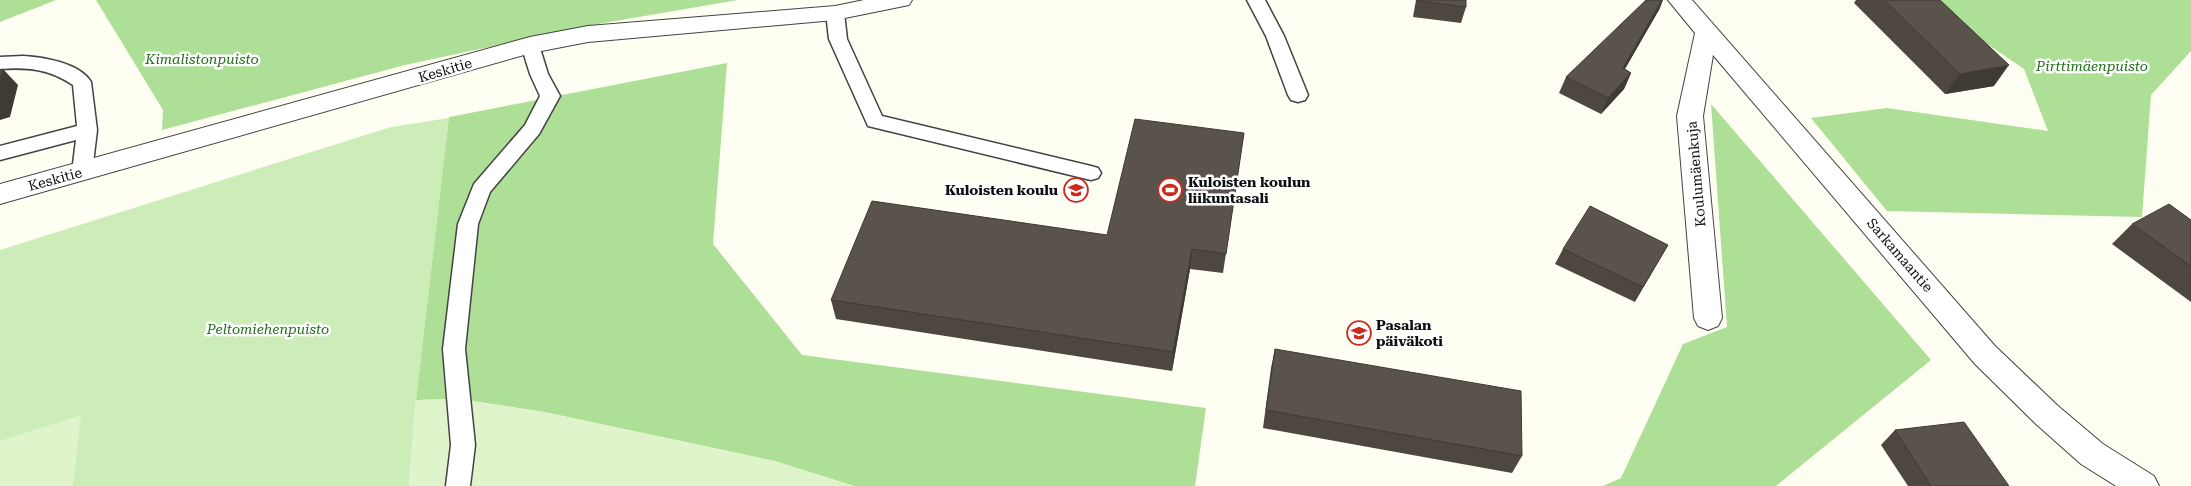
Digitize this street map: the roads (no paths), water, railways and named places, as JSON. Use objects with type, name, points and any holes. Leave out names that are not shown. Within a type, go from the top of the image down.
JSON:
[{"type":"street","name":"Keskitie","points":[[0,194],[530,46],[588,34],[835,13],[901,0]]},
{"type":"street","name":"Sarkamaantie","points":[[1679,0],[1985,354],[2047,415],[2092,454],[2143,486]]},
{"type":"street","name":"Koulumäenkuja","points":[[1707,32],[1690,116],[1708,318]]},
{"type":"lane","points":[[1256,0],[1275,36],[1298,95]]},
{"type":"lane","points":[[835,13],[838,39],[875,121],[1091,173]]},
{"type":"lane","points":[[458,486],[463,445],[454,349],[468,224],[482,189],[532,129],[550,96],[539,74],[530,46]]},
{"type":"lane","points":[[0,64],[22,61],[50,64],[65,70],[82,82],[87,130],[82,172]]},
{"type":"lane","points":[[0,153],[87,130]]},
{"type":"place","name":"Kuloisten koulu","points":[[1076,190]]},
{"type":"place","name":"Kuloisten koulun liikuntasali","points":[[1170,190]]},
{"type":"place","name":"Pasalan päiväkoti","points":[[1359,333]]},
{"type":"park label","name":"Kimalistonpuisto","points":[[202,59]]},
{"type":"park label","name":"Pirttimäenpuisto","points":[[2092,66]]},
{"type":"park label","name":"Peltomiehenpuisto","points":[[268,329]]}]
